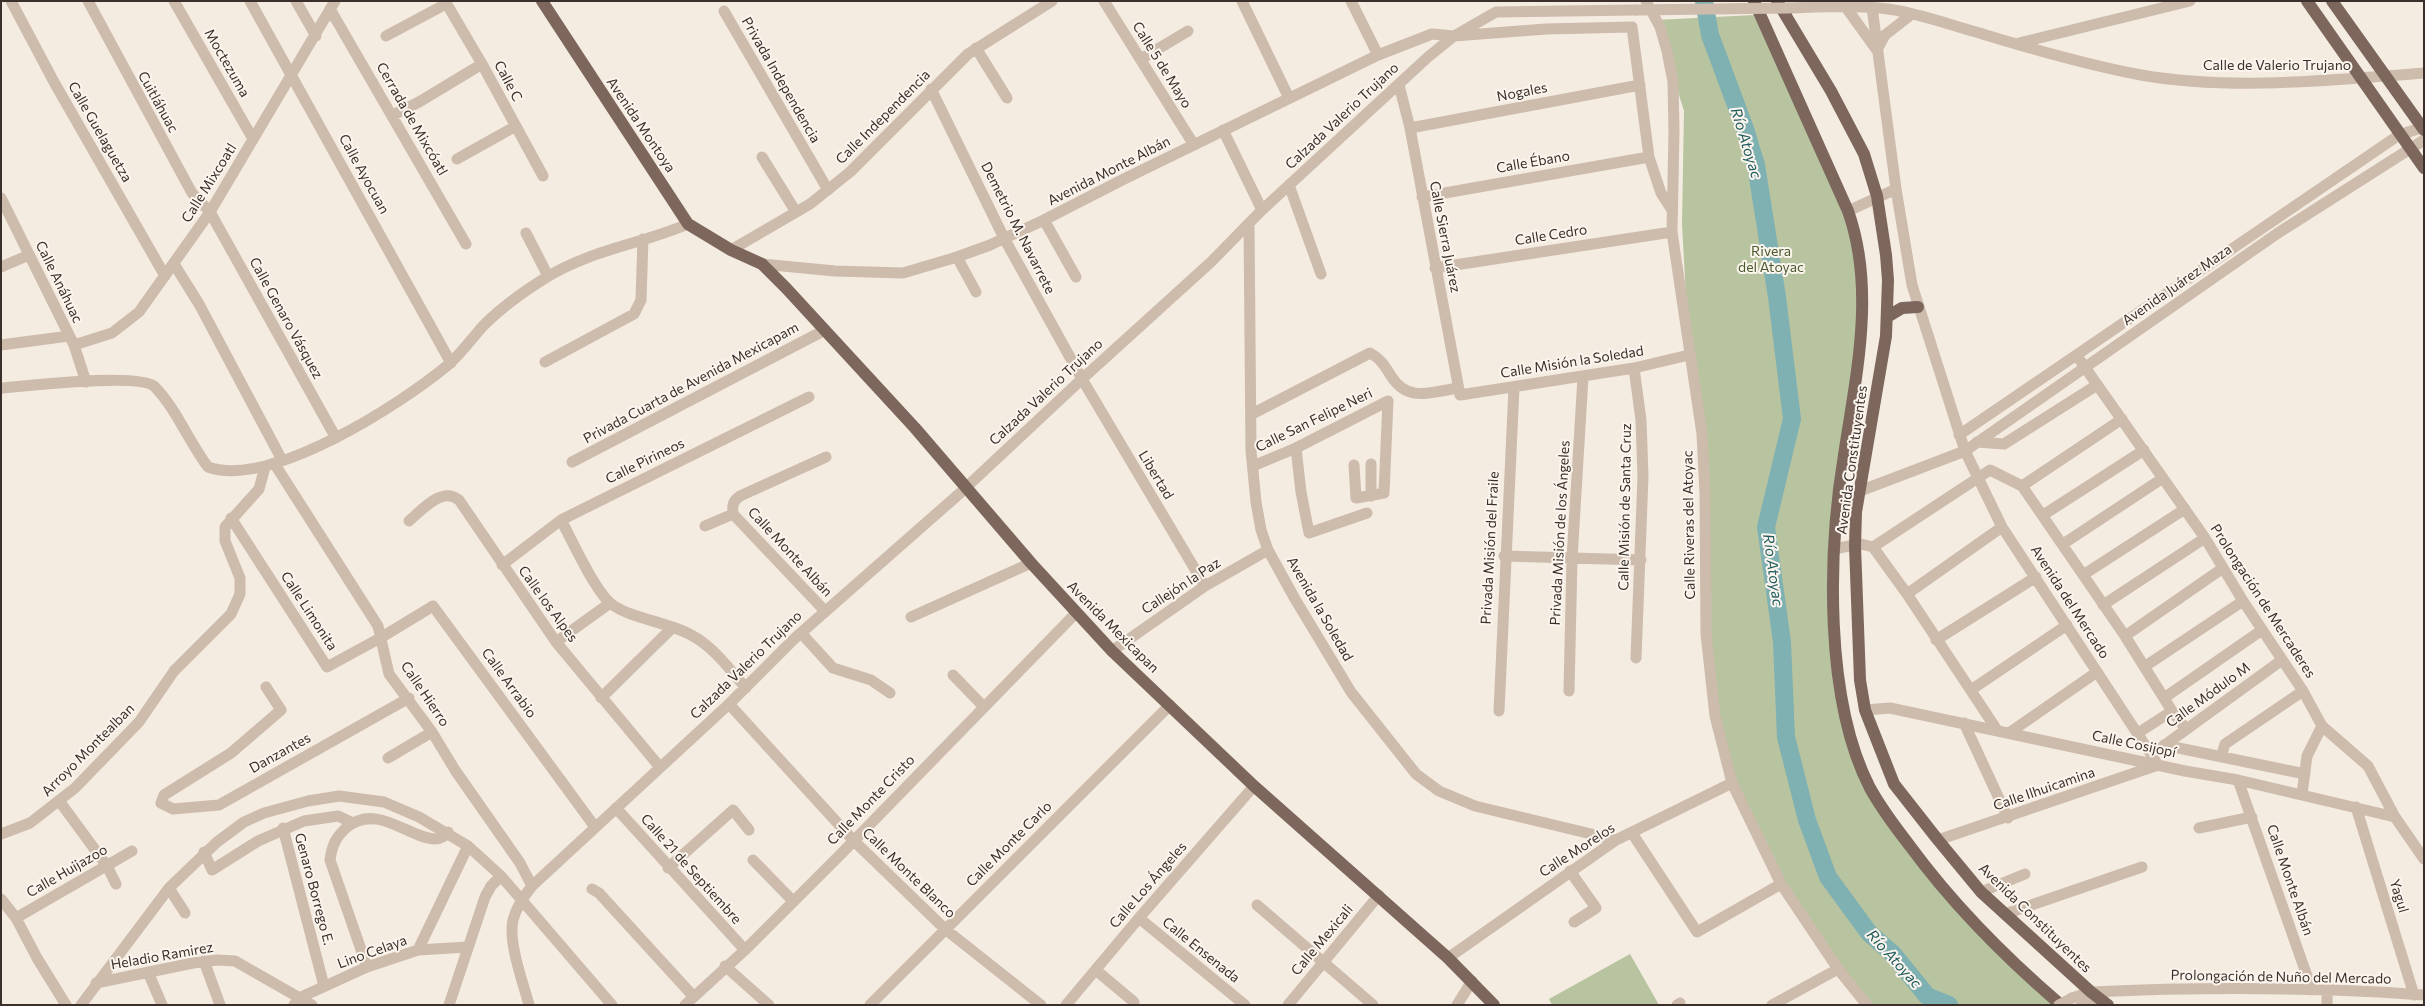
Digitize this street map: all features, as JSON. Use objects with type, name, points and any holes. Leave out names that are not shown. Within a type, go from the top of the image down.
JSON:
[{"type":"main road","name":"Avenida Montoya","points":[[542,1],[688,224],[731,250],[762,264]]},
{"type":"main road","name":"Avenida Constituyentes","points":[[1754,1],[1848,211],[1858,243],[1862,293],[1860,353],[1838,493],[1832,549],[1838,678],[1853,742],[1870,788],[1924,865],[1968,918],[2028,977],[2068,1003]]},
{"type":"main road","name":"Avenida Constituyentes","points":[[1776,1],[1855,132],[1864,154],[1877,196],[1888,280],[1887,317],[1860,491],[1855,546],[1860,680],[1865,710],[1894,784],[1938,840],[1982,892],[2099,994],[2108,1005]]},
{"type":"main road","points":[[2307,1],[2360,80],[2424,168]]},
{"type":"main road","points":[[2332,1],[2423,131]]},
{"type":"main road","name":"Avenida Mexicapan","points":[[762,264],[915,428],[1031,563],[1112,651],[1254,786],[1448,958],[1494,1005]]},
{"type":"main road","points":[[1887,317],[1902,308],[1918,307]]},
{"type":"main road","points":[[1838,493],[1860,491]]},
{"type":"street","name":"Calle Guelaguetza","points":[[11,1],[54,82],[165,276]]},
{"type":"street","name":"Cuitláhuac","points":[[88,1],[192,193],[210,212]]},
{"type":"street","name":"Moctezuma","points":[[174,1],[253,140]]},
{"type":"street","name":"Calle Ayocuan","points":[[250,1],[451,363]]},
{"type":"street","points":[[296,1],[316,36]]},
{"type":"street","name":"Calle Independencia","points":[[731,250],[796,212],[828,190],[850,172],[931,89],[976,48],[1052,1]]},
{"type":"street","name":"Calle 5 de Mayo","points":[[1104,1],[1194,145]]},
{"type":"street","points":[[1242,1],[1289,98]]},
{"type":"street","points":[[1351,1],[1378,55]]},
{"type":"street","points":[[1496,12],[1512,1]]},
{"type":"street","points":[[2015,44],[2190,1]]},
{"type":"street","points":[[386,36],[446,3]]},
{"type":"street","name":"Calle C","points":[[446,3],[482,64],[543,176]]},
{"type":"street","name":"Calle Mixcoatl","points":[[1,345],[71,341],[112,333],[139,312],[210,212],[333,5]]},
{"type":"street","name":"Cerrada de Mixcóatl","points":[[333,5],[466,244]]},
{"type":"street","name":"Calle Riveras del Atoyac","points":[[1648,6],[1660,27],[1673,82],[1672,232],[1702,434],[1708,667],[1715,716],[1732,783],[1781,884],[1838,969],[1867,1005]]},
{"type":"street","points":[[1844,6],[1877,50],[1884,35],[1912,14]]},
{"type":"street","name":"Calzada Valerio Trujano","points":[[528,1005],[512,937],[513,920],[521,900],[532,886],[659,766],[729,704],[801,634],[966,488],[1211,262],[1262,210],[1454,36],[1496,12],[1844,6]]},
{"type":"street","name":"Calle de Valerio Trujano","points":[[1844,6],[1912,14],[2015,44],[2140,75],[2216,83],[2360,80],[2424,73]]},
{"type":"street","name":"Avenida del Mercado","points":[[1872,8],[1896,189],[1912,285],[1965,451],[2002,527],[2158,764]]},
{"type":"street","name":"Privada Independencia","points":[[724,11],[828,190]]},
{"type":"street","name":"Avenida Monte Albán","points":[[762,264],[903,274],[957,257],[1044,220],[1378,55],[1432,34],[1454,36],[1546,29],[1632,27],[1640,85]]},
{"type":"street","points":[[1141,59],[1188,31]]},
{"type":"street","points":[[976,48],[1007,98]]},
{"type":"street","points":[[393,115],[419,102],[482,64]]},
{"type":"street","name":"Calle Sierra Juárez","points":[[1399,85],[1410,128],[1459,391]]},
{"type":"street","points":[[1640,85],[1649,157],[1661,193],[1672,210]]},
{"type":"street","name":"Nogales","points":[[1410,128],[1640,85]]},
{"type":"street","name":"Demetrio M. Navarrete","points":[[931,89],[1004,238],[1082,379]]},
{"type":"street","points":[[457,159],[516,126]]},
{"type":"street","points":[[1223,130],[1262,210]]},
{"type":"street","name":"Avenida Juárez Maza","points":[[1959,435],[2400,135],[2423,131]]},
{"type":"street","name":"Avenida Juárez Maza","points":[[1860,491],[1965,451],[2084,366],[2278,233],[2409,148],[2423,131]]},
{"type":"street","points":[[762,157],[796,212]]},
{"type":"street","name":"Calle Ébano","points":[[1422,197],[1649,157]]},
{"type":"street","points":[[1289,185],[1321,274]]},
{"type":"street","points":[[1848,211],[1877,196],[1896,189]]},
{"type":"street","name":"Calle Anáhuac","points":[[1,198],[71,341],[86,382]]},
{"type":"street","name":"Calle Genaro Vásquez","points":[[210,212],[336,438]]},
{"type":"street","points":[[1044,220],[1076,278]]},
{"type":"street","name":"Avenida la Soledad","points":[[1249,223],[1253,466],[1258,511],[1268,550],[1351,692],[1416,774],[1439,792],[1475,806],[1616,840]]},
{"type":"street","points":[[1,388],[86,382],[144,381],[154,385],[164,398],[208,467],[231,471],[274,463],[336,438],[423,385],[451,363],[486,324],[548,276],[588,256],[688,224]]},
{"type":"street","name":"Calle Cedro","points":[[1435,268],[1672,232]]},
{"type":"street","points":[[526,234],[548,276]]},
{"type":"street","points":[[545,362],[634,314],[640,300],[643,239]]},
{"type":"street","points":[[1,267],[29,255]]},
{"type":"street","points":[[957,257],[976,292]]},
{"type":"street","points":[[174,264],[204,313],[274,463]]},
{"type":"street","name":"Privada Cuarta de Avenida Mexicapam","points":[[572,462],[825,330]]},
{"type":"street","name":"Calle Misión la Soledad","points":[[1252,414],[1370,353],[1382,360],[1397,384],[1406,392],[1415,394],[1514,388],[1634,368],[1689,355]]},
{"type":"street","name":"Prolongación de Mercaderes","points":[[2077,356],[2205,538],[2243,601],[2303,691],[2322,726],[2368,766],[2395,817],[2424,859]]},
{"type":"street","name":"Calle Misión de Santa Cruz","points":[[1634,368],[1642,430],[1643,476],[1636,652]]},
{"type":"street","name":"Privada Misión de los Ángeles","points":[[1569,691],[1572,559],[1583,377]]},
{"type":"street","name":"Libertad","points":[[1082,379],[1205,586]]},
{"type":"street","points":[[1977,442],[2004,444],[2097,385]]},
{"type":"street","name":"Privada Misión del Fraile","points":[[1499,711],[1504,556],[1514,388]]},
{"type":"street","name":"Calle Pirineos","points":[[502,566],[561,520],[809,396]]},
{"type":"street","name":"Calle San Felipe Neri","points":[[1253,466],[1296,448],[1388,401],[1386,486],[1384,493],[1371,496]]},
{"type":"street","points":[[2022,486],[2122,420]]},
{"type":"street","points":[[1296,448],[1301,492],[1309,533],[1367,513]]},
{"type":"street","points":[[2043,515],[2144,450]]},
{"type":"street","points":[[705,526],[732,514],[732,506],[735,499],[740,496],[826,457]]},
{"type":"street","name":"Arroyo Montealban","points":[[1,834],[30,823],[60,802],[139,722],[174,671],[231,614],[240,594],[240,578],[225,541],[225,527],[231,518],[259,489],[274,463]]},
{"type":"street","name":"Calle Hierro","points":[[274,463],[378,626],[389,674],[409,698],[432,732],[455,770],[520,863],[532,886]]},
{"type":"street","points":[[1354,466],[1356,498],[1371,496],[1371,464]]},
{"type":"street","points":[[1832,549],[1855,546],[1873,547],[1990,470],[2022,486],[2084,575],[2172,711],[2186,729]]},
{"type":"street","points":[[2063,544],[2163,478]]},
{"type":"street","name":"Calle los Alpes","points":[[409,521],[438,498],[447,494],[453,495],[459,500],[502,566],[556,642],[659,766]]},
{"type":"street","points":[[2084,575],[2185,509]]},
{"type":"street","name":"Calle Monte Albán","points":[[732,514],[825,612]]},
{"type":"street","name":"Calle Limonita","points":[[231,518],[327,666],[382,637]]},
{"type":"street","points":[[561,520],[588,571],[610,603],[631,613],[692,635],[719,658],[746,688]]},
{"type":"street","points":[[1907,594],[2002,527]]},
{"type":"street","points":[[2103,605],[2205,538]]},
{"type":"street","points":[[1873,547],[1907,594],[1997,730]]},
{"type":"street","name":"Callejón la Paz","points":[[1112,651],[1205,586],[1268,550]]},
{"type":"street","points":[[1504,556],[1640,560]]},
{"type":"street","points":[[911,617],[1031,563]]},
{"type":"street","points":[[2125,636],[2223,568]]},
{"type":"street","points":[[1936,640],[2036,577]]},
{"type":"street","points":[[2144,667],[2243,601]]},
{"type":"street","points":[[556,642],[610,603]]},
{"type":"street","name":"Calle Arrabio","points":[[382,637],[433,606],[595,827]]},
{"type":"street","name":"Calle Monte Cristo","points":[[685,1005],[744,950],[1076,613]]},
{"type":"street","points":[[1971,690],[2067,625]]},
{"type":"street","points":[[602,698],[673,627]]},
{"type":"street","points":[[2164,698],[2262,630]]},
{"type":"street","points":[[801,634],[833,668],[871,680],[890,693]]},
{"type":"street","name":"Calle Módulo M","points":[[2151,755],[2282,660]]},
{"type":"street","points":[[2009,733],[2097,672]]},
{"type":"street","points":[[953,674],[984,707]]},
{"type":"street","name":"Danzantes","points":[[266,687],[281,710],[230,753],[164,795],[161,803],[173,810],[219,805],[409,698]]},
{"type":"street","points":[[2221,756],[2225,744],[2303,691]]},
{"type":"street","name":"Calle Monte Blanco","points":[[729,704],[853,840],[945,929],[1041,1005]]},
{"type":"street","name":"Calle Monte Carlo","points":[[870,1005],[1170,705]]},
{"type":"street","name":"Calle Cosijopí","points":[[1865,710],[1890,708],[2238,780],[2395,817]]},
{"type":"street","points":[[2138,733],[2172,711]]},
{"type":"street","points":[[1964,724],[2008,818]]},
{"type":"street","points":[[2302,794],[2307,756],[2322,726]]},
{"type":"street","points":[[388,758],[432,732]]},
{"type":"street","points":[[2164,745],[2305,774]]},
{"type":"street","name":"Calle Ilhuicamina","points":[[1938,840],[2008,818],[2158,764]]},
{"type":"street","name":"Calle Monte Albán","points":[[2238,780],[2312,990]]},
{"type":"street","name":"Calle Morelos","points":[[1448,958],[1616,840],[1732,783]]},
{"type":"street","name":"Calle Los Ángeles","points":[[1066,1005],[1138,918],[1254,786]]},
{"type":"street","points":[[82,1005],[96,983],[169,888],[204,852],[244,822],[280,808],[338,796],[384,802],[448,832],[468,846],[502,876],[612,1005]]},
{"type":"street","points":[[60,802],[107,866],[116,884]]},
{"type":"street","name":"Yagul","points":[[2356,807],[2419,995]]},
{"type":"street","name":"Calle 21 de Septiembre","points":[[616,808],[668,868],[744,950]]},
{"type":"street","points":[[668,868],[733,810],[749,830]]},
{"type":"street","points":[[204,852],[212,870],[258,841],[283,828],[304,821],[338,816],[353,823]]},
{"type":"street","points":[[2200,828],[2252,817]]},
{"type":"street","points":[[367,966],[330,860],[332,846],[340,833],[353,823],[378,820],[435,839],[442,838],[448,832]]},
{"type":"street","name":"Genaro Borrego E.","points":[[283,828],[324,986]]},
{"type":"street","points":[[1632,833],[1697,932],[1781,884]]},
{"type":"street","points":[[418,950],[468,846]]},
{"type":"street","name":"Calle Huijazoo","points":[[16,918],[132,851]]},
{"type":"street","points":[[753,860],[792,900]]},
{"type":"street","points":[[2005,914],[2142,867]]},
{"type":"street","points":[[1570,871],[1596,908],[1574,922]]},
{"type":"street","points":[[1982,892],[2025,874]]},
{"type":"street","points":[[449,1005],[485,897],[491,886],[502,876]]},
{"type":"street","points":[[169,888],[185,913]]},
{"type":"street","points":[[596,891],[694,996]]},
{"type":"street","name":"Calle Mexicali","points":[[1288,1005],[1379,896]]},
{"type":"street","points":[[1,899],[16,918],[37,958],[66,1005]]},
{"type":"street","points":[[1257,905],[1372,1005]]},
{"type":"street","name":"Calle Ensenada","points":[[1138,918],[1245,1005]]},
{"type":"street","name":"Lino Celaya","points":[[296,1001],[367,966],[418,950],[467,947]]},
{"type":"street","points":[[204,961],[220,1005]]},
{"type":"street","name":"Heladio Ramirez","points":[[96,983],[204,961],[235,961],[296,1001],[312,1005]]},
{"type":"street","points":[[725,966],[769,1005]]},
{"type":"street","points":[[1772,1005],[1838,969]]},
{"type":"street","points":[[1096,971],[1134,1002]]},
{"type":"street","points":[[148,972],[162,1005]]},
{"type":"street","points":[[1457,1005],[1472,981]]},
{"type":"street","name":"Prolongación de Nuño del Mercado","points":[[2068,1003],[2099,994],[2211,988],[2419,995]]},
{"type":"street","points":[[2327,992],[2327,1005]]},
{"type":"green space","name":"Rivera del Atoyac","points":[[1754,15],[1858,243],[1860,353],[1837,493],[1837,678],[1870,788],[1968,919],[2063,1005],[1867,1005],[1781,884],[1732,783],[1708,667],[1705,493],[1689,353],[1682,224],[1684,111],[1656,20]]},
{"type":"green space","points":[[1630,954],[1659,1005],[1552,1005],[1549,999]]},
{"type":"waterway","name":"Río Atoyac","points":[[1704,1],[1710,35],[1745,129],[1756,165],[1777,297],[1792,419],[1766,527],[1782,642],[1786,737],[1807,820],[1828,877],[1869,933],[1893,954],[1927,996],[1949,1005]]}]
